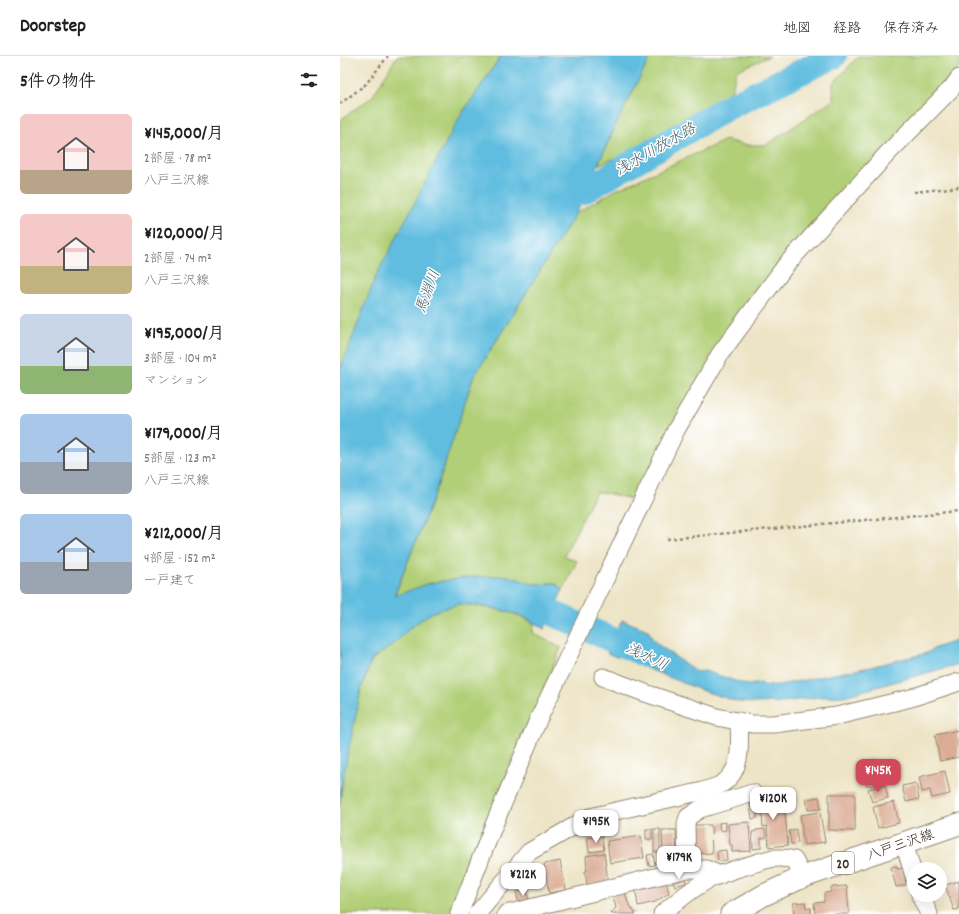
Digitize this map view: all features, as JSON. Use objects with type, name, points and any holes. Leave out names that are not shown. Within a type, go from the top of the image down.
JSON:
[{"type":"main road","name":"八戸三沢線","points":[[731,914],[764,895],[803,877],[959,824]]},
{"type":"street","points":[[459,914],[493,827],[538,720],[676,430],[720,354],[786,265],[888,154],[952,88],[959,78]]},
{"type":"street","points":[[603,676],[682,706],[717,717],[752,724],[773,724],[837,716],[911,698],[959,682]]},
{"type":"street","points":[[477,914],[529,852],[590,816],[703,791],[719,786],[731,776],[736,766],[740,752],[739,721]]},
{"type":"street","points":[[687,868],[686,824],[688,817],[700,809],[753,793]]},
{"type":"street","points":[[904,843],[910,862]]},
{"type":"street","points":[[662,914],[676,902],[707,881],[730,871],[774,857],[784,857],[794,860],[803,877]]},
{"type":"street","points":[[506,914],[687,868],[706,869],[720,875]]},
{"type":"street","points":[[923,902],[929,914]]},
{"type":"path","points":[[340,104],[366,84],[388,56]]},
{"type":"path","points":[[914,192],[959,187]]},
{"type":"path","points":[[667,539],[959,511]]},
{"type":"green space","points":[[397,56],[501,56],[459,118],[340,370],[340,120],[372,97]]},
{"type":"green space","points":[[651,56],[770,56],[736,71],[732,90],[699,112],[650,141],[598,165],[618,120]]},
{"type":"green space","points":[[859,56],[959,56],[959,68],[783,257],[635,500],[596,492],[564,556],[577,561],[563,590],[555,583],[532,584],[509,576],[500,576],[460,578],[427,584],[394,597],[435,493],[473,378],[576,213],[616,190],[726,140],[744,145],[766,145],[833,100],[833,83]]},
{"type":"green space","points":[[458,604],[497,609],[525,618],[534,623],[533,633],[561,648],[513,759],[453,914],[340,914],[340,803],[343,778],[361,689],[372,659],[393,645],[411,627],[431,613]]},
{"type":"water","name":"馬淵川","points":[[501,56],[651,56],[618,120],[576,213],[473,378],[435,493],[394,596],[427,584],[460,578],[500,576],[509,576],[532,584],[555,583],[563,590],[544,629],[521,615],[487,607],[458,604],[431,613],[411,627],[393,645],[372,659],[361,689],[343,778],[340,803],[340,370],[376,276],[459,118]]},
{"type":"water","points":[[622,620],[648,630],[653,640],[660,646],[697,672],[705,671],[748,685],[761,683],[765,686],[779,685],[870,667],[927,653],[935,648],[959,640],[959,664],[844,696],[818,697],[783,702],[738,702],[701,690],[646,668],[635,660],[626,657],[614,656],[607,653]]},
{"type":"building","points":[[959,730],[959,757],[940,761],[935,735]]},
{"type":"building","points":[[874,759],[877,767],[869,770],[866,762]]},
{"type":"building","points":[[878,769],[883,781],[870,786],[869,784],[867,786],[864,779],[867,778],[865,774]]},
{"type":"building","points":[[945,771],[950,794],[932,798],[930,790],[922,792],[919,777]]},
{"type":"building","points":[[916,783],[919,799],[906,802],[902,786]]},
{"type":"building","points":[[885,785],[888,798],[872,802],[868,789]]},
{"type":"building","points":[[829,794],[855,794],[855,831],[829,830]]},
{"type":"building","points":[[819,797],[821,809],[808,810],[806,799]]},
{"type":"building","points":[[784,801],[788,845],[769,847],[767,826],[763,827],[762,813],[757,814],[757,818],[752,819],[750,804]]},
{"type":"building","points":[[894,802],[899,823],[878,828],[873,807]]},
{"type":"building","points":[[820,812],[825,842],[804,845],[800,815]]},
{"type":"building","points":[[726,822],[726,830],[720,831],[719,823]]},
{"type":"building","points":[[749,822],[751,851],[732,852],[728,824]]},
{"type":"building","points":[[694,825],[711,825],[712,853],[695,854]]},
{"type":"building","points":[[646,829],[652,829],[652,839],[646,839]]},
{"type":"building","points":[[654,829],[660,829],[660,852],[654,852]]},
{"type":"building","points":[[765,829],[766,838],[761,838],[761,848],[753,849],[752,832]]},
{"type":"building","points":[[796,829],[798,843],[791,844],[789,831]]},
{"type":"building","points":[[662,830],[676,830],[677,862],[667,863],[667,856],[663,856]]},
{"type":"building","points":[[602,836],[604,850],[589,852],[587,838]]},
{"type":"building","points":[[641,836],[644,858],[610,863],[607,841]]},
{"type":"building","points":[[726,850],[727,860],[718,861],[717,851]]},
{"type":"building","points":[[604,853],[608,882],[587,885],[585,871],[587,871],[586,856]]},
{"type":"building","points":[[653,854],[655,865],[649,866],[647,855]]},
{"type":"building","points":[[560,861],[566,890],[549,893],[544,864]]},
{"type":"building","points":[[897,866],[897,869],[903,868],[906,885],[896,887],[891,867]]},
{"type":"building","points":[[684,875],[686,883],[675,886],[672,878]]},
{"type":"building","points":[[666,881],[669,893],[655,902],[638,906],[635,887]]},
{"type":"building","points":[[959,881],[959,909],[954,910],[947,891],[947,884]]},
{"type":"building","points":[[847,886],[849,914],[815,914],[814,903],[824,902],[824,893],[831,892],[831,887]]},
{"type":"building","points":[[527,890],[529,902],[519,904],[516,892]]},
{"type":"building","points":[[625,892],[628,903],[636,914],[612,914],[611,913],[616,908],[613,896]]},
{"type":"building","points":[[805,902],[806,908],[811,908],[811,914],[794,914],[793,903]]},
{"type":"waterway","name":"浅水川放水路","points":[[552,194],[582,192],[728,107],[834,56]]},
{"type":"waterway","name":"浅水川","points":[[519,598],[646,655]]}]
